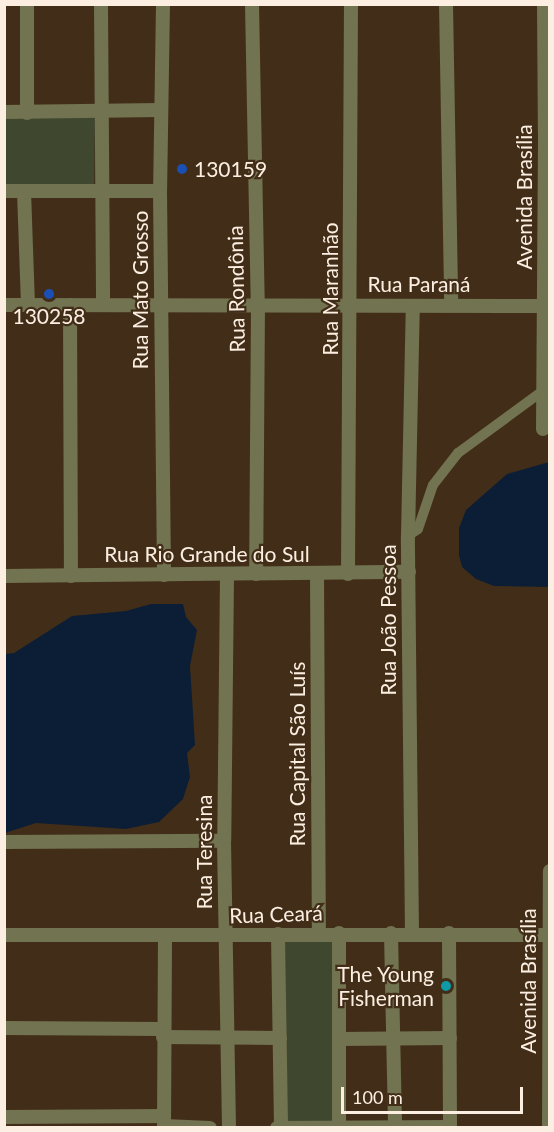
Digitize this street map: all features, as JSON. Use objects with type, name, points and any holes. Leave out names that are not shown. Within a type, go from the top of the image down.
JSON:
[{"type":"street","points":[[27,4],[27,113]]},
{"type":"street","points":[[101,4],[104,110],[100,191],[103,305]]},
{"type":"street","name":"Rua Mato Grosso","points":[[163,4],[160,110],[160,305],[164,575]]},
{"type":"street","name":"Rua Rondônia","points":[[252,4],[258,304],[256,574]]},
{"type":"street","name":"Rua Maranhão","points":[[348,574],[352,306],[351,4]]},
{"type":"street","points":[[446,4],[451,304]]},
{"type":"street","name":"Avenida Brasília","points":[[543,429],[544,390],[548,363],[545,306],[547,132],[544,4]]},
{"type":"street","points":[[4,112],[160,110]]},
{"type":"street","points":[[4,191],[160,191]]},
{"type":"street","points":[[24,191],[28,305]]},
{"type":"street","name":"Rua Paraná","points":[[4,305],[413,306],[451,304],[545,306]]},
{"type":"street","points":[[70,305],[71,576]]},
{"type":"street","name":"Rua João Pessoa","points":[[412,933],[408,536],[413,306]]},
{"type":"street","points":[[408,536],[418,529],[433,485],[458,453],[544,390]]},
{"type":"street","name":"Rua Rio Grande do Sul","points":[[4,576],[227,576],[409,572]]},
{"type":"street","name":"Rua Capital São Luís","points":[[316,574],[319,933]]},
{"type":"street","name":"Rua Teresina","points":[[227,576],[224,841],[229,1128]]},
{"type":"street","points":[[4,842],[224,841]]},
{"type":"street","name":"Avenida Brasília","points":[[549,871],[549,1128]]},
{"type":"street","name":"Rua Ceará","points":[[4,935],[165,937],[319,933],[449,933],[548,935]]},
{"type":"street","points":[[339,933],[339,1127]]},
{"type":"street","points":[[391,933],[395,1127]]},
{"type":"street","points":[[278,934],[279,1128],[450,1127],[449,933]]},
{"type":"street","points":[[164,1123],[162,1033],[165,937]]},
{"type":"street","points":[[4,1028],[162,1033],[226,1038],[280,1038]]},
{"type":"street","points":[[339,1039],[450,1038]]},
{"type":"street","points":[[4,1117],[164,1123],[210,1128]]},
{"type":"green space","points":[[95,111],[94,186],[5,187],[4,112]]},
{"type":"green space","points":[[338,937],[340,1122],[287,1122],[285,938]]},
{"type":"water","points":[[549,462],[549,587],[494,586],[476,579],[462,567],[459,555],[459,528],[466,510],[507,474]]},
{"type":"water","points":[[151,604],[183,604],[186,617],[197,630],[190,666],[195,745],[187,753],[190,777],[183,799],[159,822],[126,829],[36,823],[5,833],[5,654],[14,653],[72,616],[126,611]]},
{"type":"place","name":"130159","points":[[182,169]]},
{"type":"place","name":"130258","points":[[49,294]]},
{"type":"place","name":"The Young Fisherman","points":[[446,986]]}]
